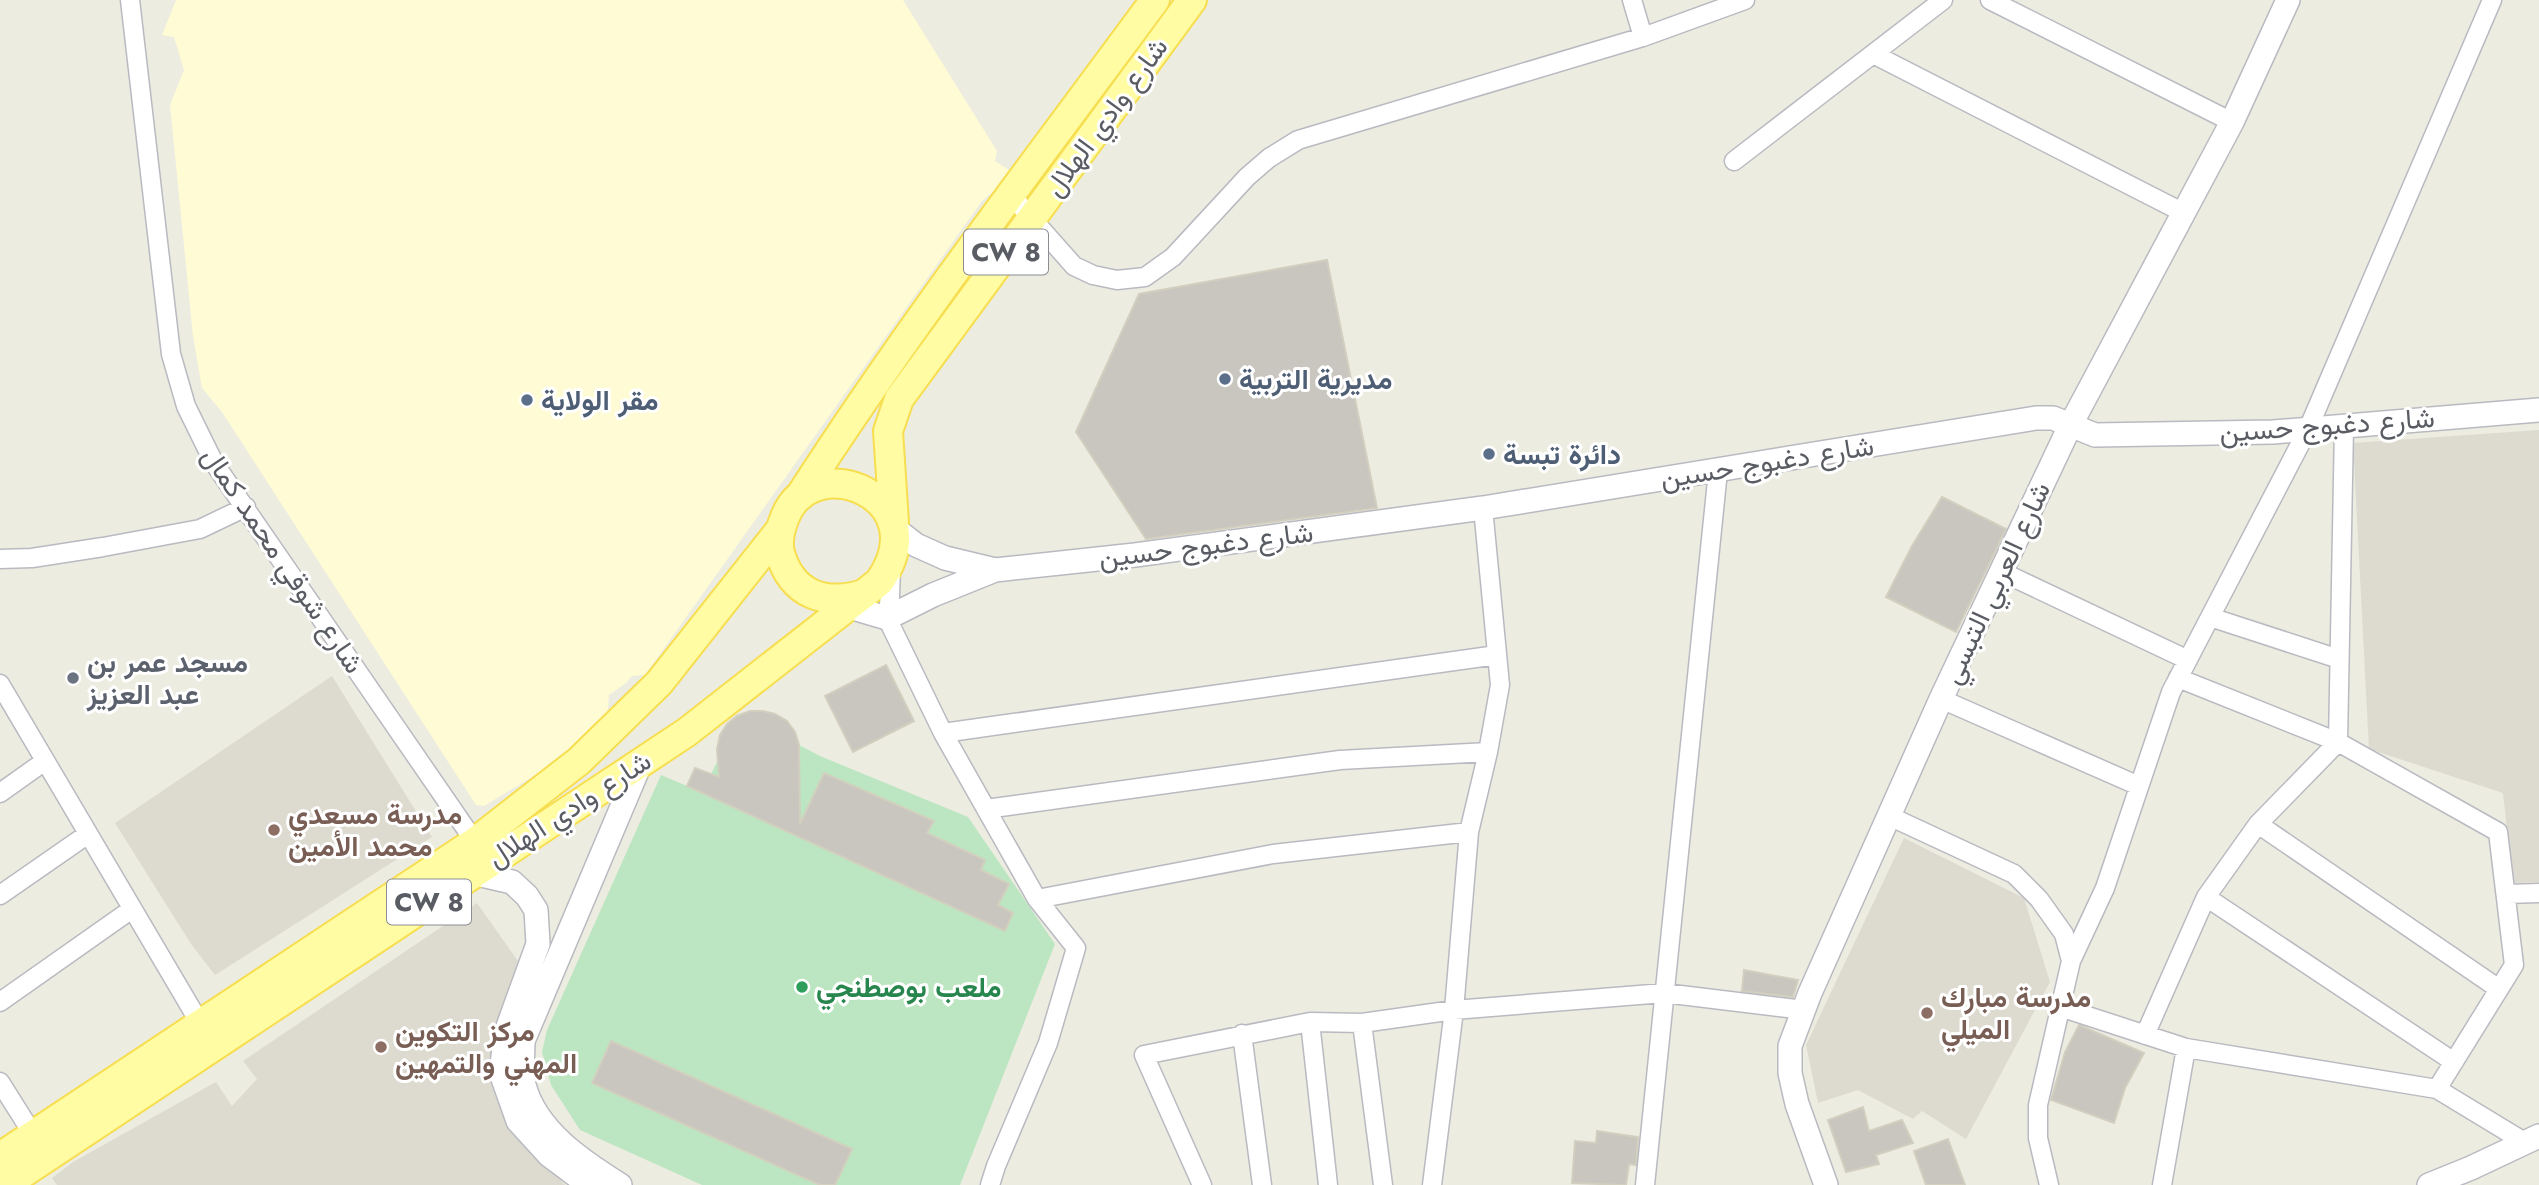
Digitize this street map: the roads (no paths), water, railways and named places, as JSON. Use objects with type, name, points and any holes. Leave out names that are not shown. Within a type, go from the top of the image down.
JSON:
[{"type":"main road","name":"شارع وادي الهلال","points":[[800,496],[857,408],[1155,0]]},
{"type":"main road","name":"شارع وادي الهلال","points":[[894,528],[888,431],[895,407],[971,299],[1192,0]]},
{"type":"main road","points":[[837,483],[856,486],[873,495],[887,510],[894,528],[896,547],[891,566],[879,582],[845,600],[809,593],[794,582],[784,567],[779,549],[780,530],[787,512],[800,496],[817,486],[837,483]]},
{"type":"main road","name":"شارع وادي الهلال","points":[[0,1157],[475,842],[579,761],[660,683],[780,530]]},
{"type":"main road","name":"شارع وادي الهلال","points":[[5,1185],[687,732],[845,600]]},
{"type":"street","name":"شارع شوقي محمد كمال","points":[[130,0],[171,354],[186,406],[208,452],[475,842]]},
{"type":"street","points":[[1632,0],[1643,37]]},
{"type":"street","points":[[1011,195],[1074,266],[1093,275],[1117,280],[1145,277],[1173,257],[1269,158],[1298,141],[1643,37],[1745,0]]},
{"type":"street","points":[[1734,161],[1943,0]]},
{"type":"street","points":[[1990,0],[2232,122]]},
{"type":"street","name":"شارع العربي التبسي","points":[[1826,1185],[1797,1104],[1790,1073],[1790,1046],[1804,1010],[1941,699],[2070,426],[2232,122],[2288,0]]},
{"type":"street","points":[[2049,1185],[2038,1138],[2038,1105],[2071,961],[2105,888],[2171,692],[2308,429],[2492,0]]},
{"type":"street","points":[[1874,54],[2184,213]]},
{"type":"street","name":"شارع دغبوج حسين","points":[[995,570],[1135,555],[1483,508],[2036,418],[2053,418],[2095,435],[2273,432],[2539,411]]},
{"type":"street","points":[[2145,1035],[2206,897],[2258,824],[2338,742],[2344,426]]},
{"type":"street","points":[[1645,1185],[1718,471]]},
{"type":"street","points":[[0,559],[32,558],[200,529],[246,507]]},
{"type":"street","points":[[1432,1185],[1454,1010],[1469,832],[1500,685],[1483,508]]},
{"type":"street","points":[[894,528],[916,545],[945,558],[995,570]]},
{"type":"street","points":[[891,566],[887,618],[943,733],[1037,899],[1076,948],[1048,1043],[990,1185]]},
{"type":"street","points":[[845,600],[887,618],[933,595],[995,570]]},
{"type":"street","points":[[2002,572],[2188,660]]},
{"type":"street","points":[[2210,617],[2339,659]]},
{"type":"street","points":[[943,733],[1497,655]]},
{"type":"street","points":[[2178,678],[2338,742],[2498,832],[2514,965],[2437,1089]]},
{"type":"street","points":[[3,695],[201,1025]]},
{"type":"street","points":[[1941,699],[2139,786]]},
{"type":"street","points":[[986,809],[1340,760],[1488,752]]},
{"type":"street","points":[[0,793],[45,761]]},
{"type":"street","points":[[620,1185],[563,1145],[538,1114],[524,1084],[523,1041],[641,762]]},
{"type":"street","points":[[1889,816],[2014,874],[2039,900],[2064,934],[2071,961]]},
{"type":"street","points":[[2258,824],[2499,989]]},
{"type":"street","points":[[1037,899],[1273,854],[1469,832]]},
{"type":"street","points":[[0,895],[88,834]]},
{"type":"street","points":[[473,873],[512,882],[527,896],[536,910],[538,944],[506,1032],[501,1073],[518,1121],[549,1155],[589,1185]]},
{"type":"street","points":[[2507,894],[2539,892]]},
{"type":"street","points":[[2206,897],[2454,1062]]},
{"type":"street","points":[[0,1002],[132,909]]},
{"type":"street","points":[[1202,1185],[1144,1055],[1310,1022],[1362,1023],[1454,1010],[1664,993],[1804,1010]]},
{"type":"street","points":[[2060,1007],[2186,1048],[2437,1089],[2532,1139]]},
{"type":"street","points":[[1310,1022],[1328,1185]]},
{"type":"street","points":[[1362,1023],[1383,1185]]},
{"type":"street","points":[[1242,1034],[1262,1185]]},
{"type":"street","points":[[2162,1185],[2186,1048]]},
{"type":"street","points":[[0,1082],[34,1136]]},
{"type":"street","points":[[2429,1185],[2532,1139]]},
{"type":"street","points":[[996,1166],[1001,1185]]},
{"type":"place","name":"مديرية التربية","points":[[1225,379]]},
{"type":"place","name":"مقر الولاية","points":[[527,400]]},
{"type":"place","name":"دائرة تبسة","points":[[1489,454]]},
{"type":"place","name":"مسجد عمر بن عبد العزيز","points":[[73,678]]},
{"type":"place","name":"مدرسة مسعدي محمد الأمين","points":[[274,830]]},
{"type":"place","name":"ملعب بوصطنجي","points":[[802,987]]},
{"type":"place","name":"مدرسة مبارك الميلي","points":[[1927,1013]]},
{"type":"place","name":"مركز التكوين المهني والتمهين","points":[[381,1047]]}]
